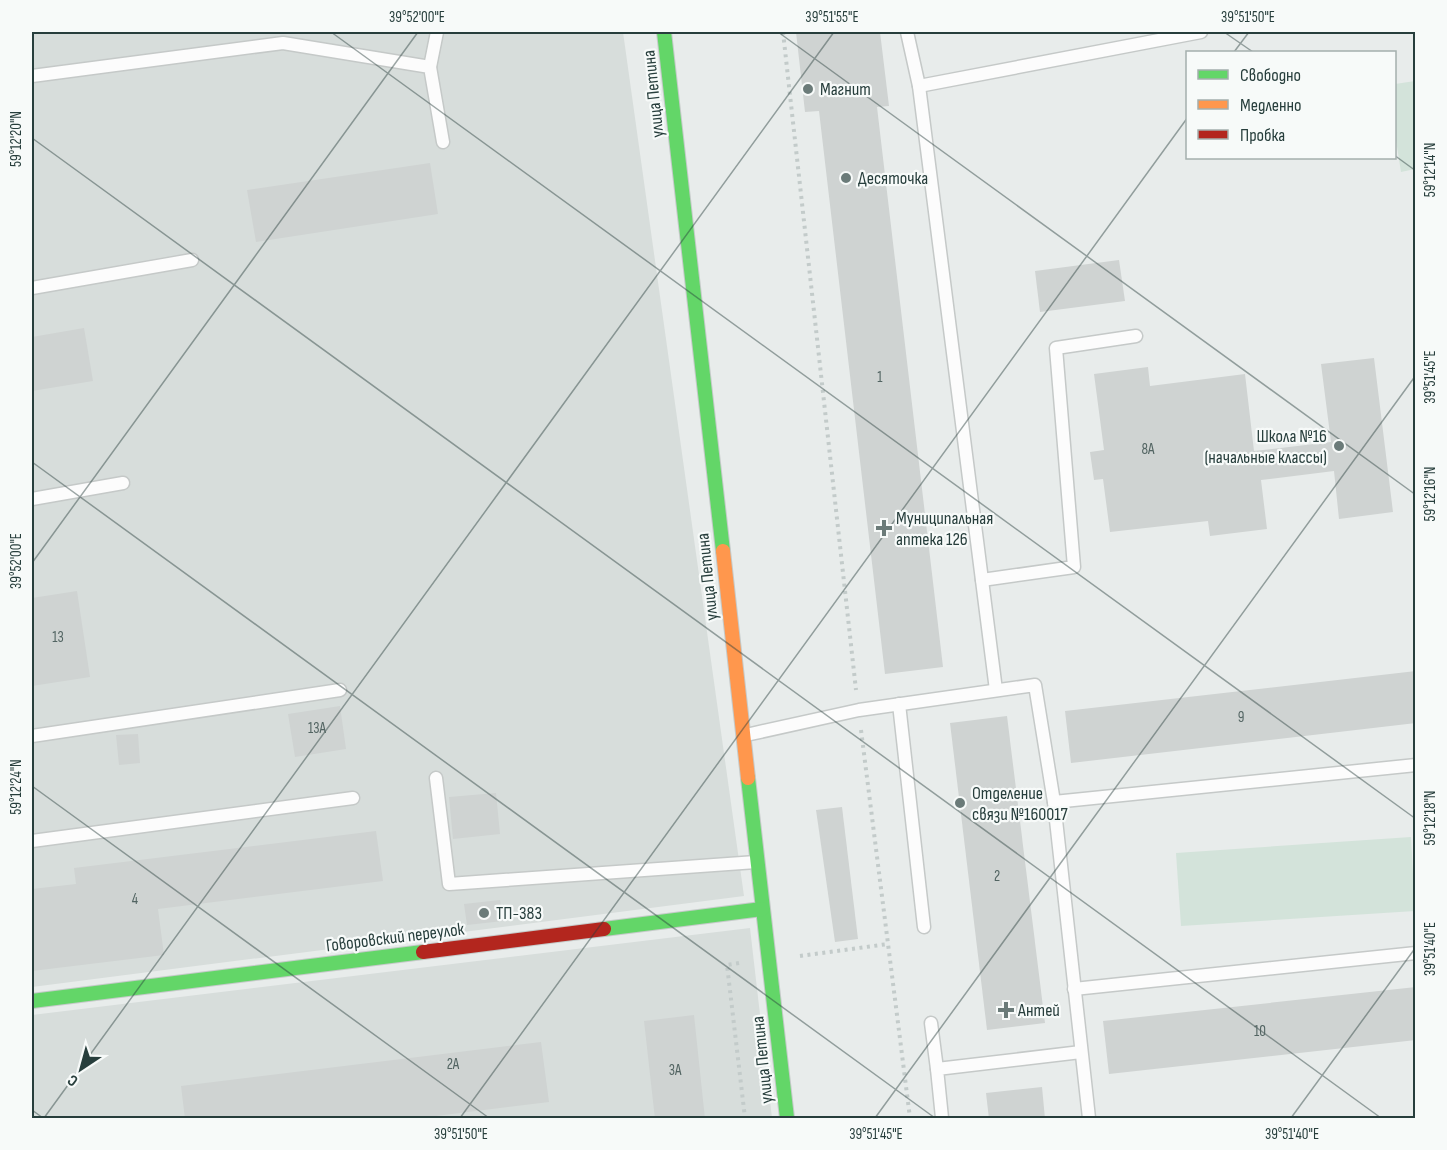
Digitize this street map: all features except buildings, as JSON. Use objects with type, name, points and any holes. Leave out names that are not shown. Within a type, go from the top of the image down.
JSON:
[{"type":"street","name":"улица Петина","points":[[664,32],[756,862],[787,1118]]},
{"type":"street","name":"Говоровский переулок","points":[[32,1001],[762,909]]},
{"type":"lane","points":[[437,32],[430,67],[443,142]]},
{"type":"lane","points":[[907,32],[919,86],[996,690]]},
{"type":"lane","points":[[919,86],[1200,32]]},
{"type":"lane","points":[[32,76],[283,43],[430,67]]},
{"type":"lane","points":[[32,288],[192,260]]},
{"type":"lane","points":[[982,580],[1074,567],[1056,348],[1136,336]]},
{"type":"lane","points":[[32,499],[123,483]]},
{"type":"lane","points":[[742,736],[859,710],[1035,685],[1054,802],[1089,1119]]},
{"type":"lane","points":[[32,736],[340,690]]},
{"type":"lane","points":[[898,704],[924,927]]},
{"type":"lane","points":[[1054,802],[1416,765]]},
{"type":"lane","points":[[436,778],[449,884],[756,862]]},
{"type":"lane","points":[[32,841],[353,798]]},
{"type":"lane","points":[[1074,989],[1416,954]]},
{"type":"lane","points":[[931,1023],[942,1119]]},
{"type":"lane","points":[[937,1069],[1081,1052]]},
{"type":"lane","points":[[781,1119],[787,1118]]},
{"type":"path","points":[[783,32],[859,710],[910,1119]]},
{"type":"shaded area","points":[[32,32],[623,32],[744,896],[32,987]]},
{"type":"shaded area","points":[[1415,81],[1415,169],[1401,172],[1396,140],[1396,84]]},
{"type":"shaded area","points":[[1411,837],[1415,911],[1181,926],[1176,853]]},
{"type":"shaded area","points":[[750,928],[772,1118],[32,1118],[32,1015]]},
{"type":"traffic: fast","points":[[664,32],[723,551]]},
{"type":"traffic: fast","points":[[748,778],[787,1118]]},
{"type":"traffic: fast","points":[[604,929],[762,909]]},
{"type":"traffic: fast","points":[[32,1001],[423,952]]},
{"type":"traffic: slow","points":[[723,551],[748,778]]},
{"type":"traffic: jam","points":[[423,952],[604,929]]},
{"type":"place","name":"Магнит","points":[[808,89]]},
{"type":"place","name":"Десяточка","points":[[846,178]]},
{"type":"place","name":"Школа №16 (начальные классы)","points":[[1339,446]]},
{"type":"place","name":"Муниципальная аптека 126","points":[[884,528]]},
{"type":"place","name":"Отделение связи №160017","points":[[960,803]]},
{"type":"place","name":"ТП-383","points":[[484,913]]},
{"type":"place","name":"Антей","points":[[1006,1010]]}]
